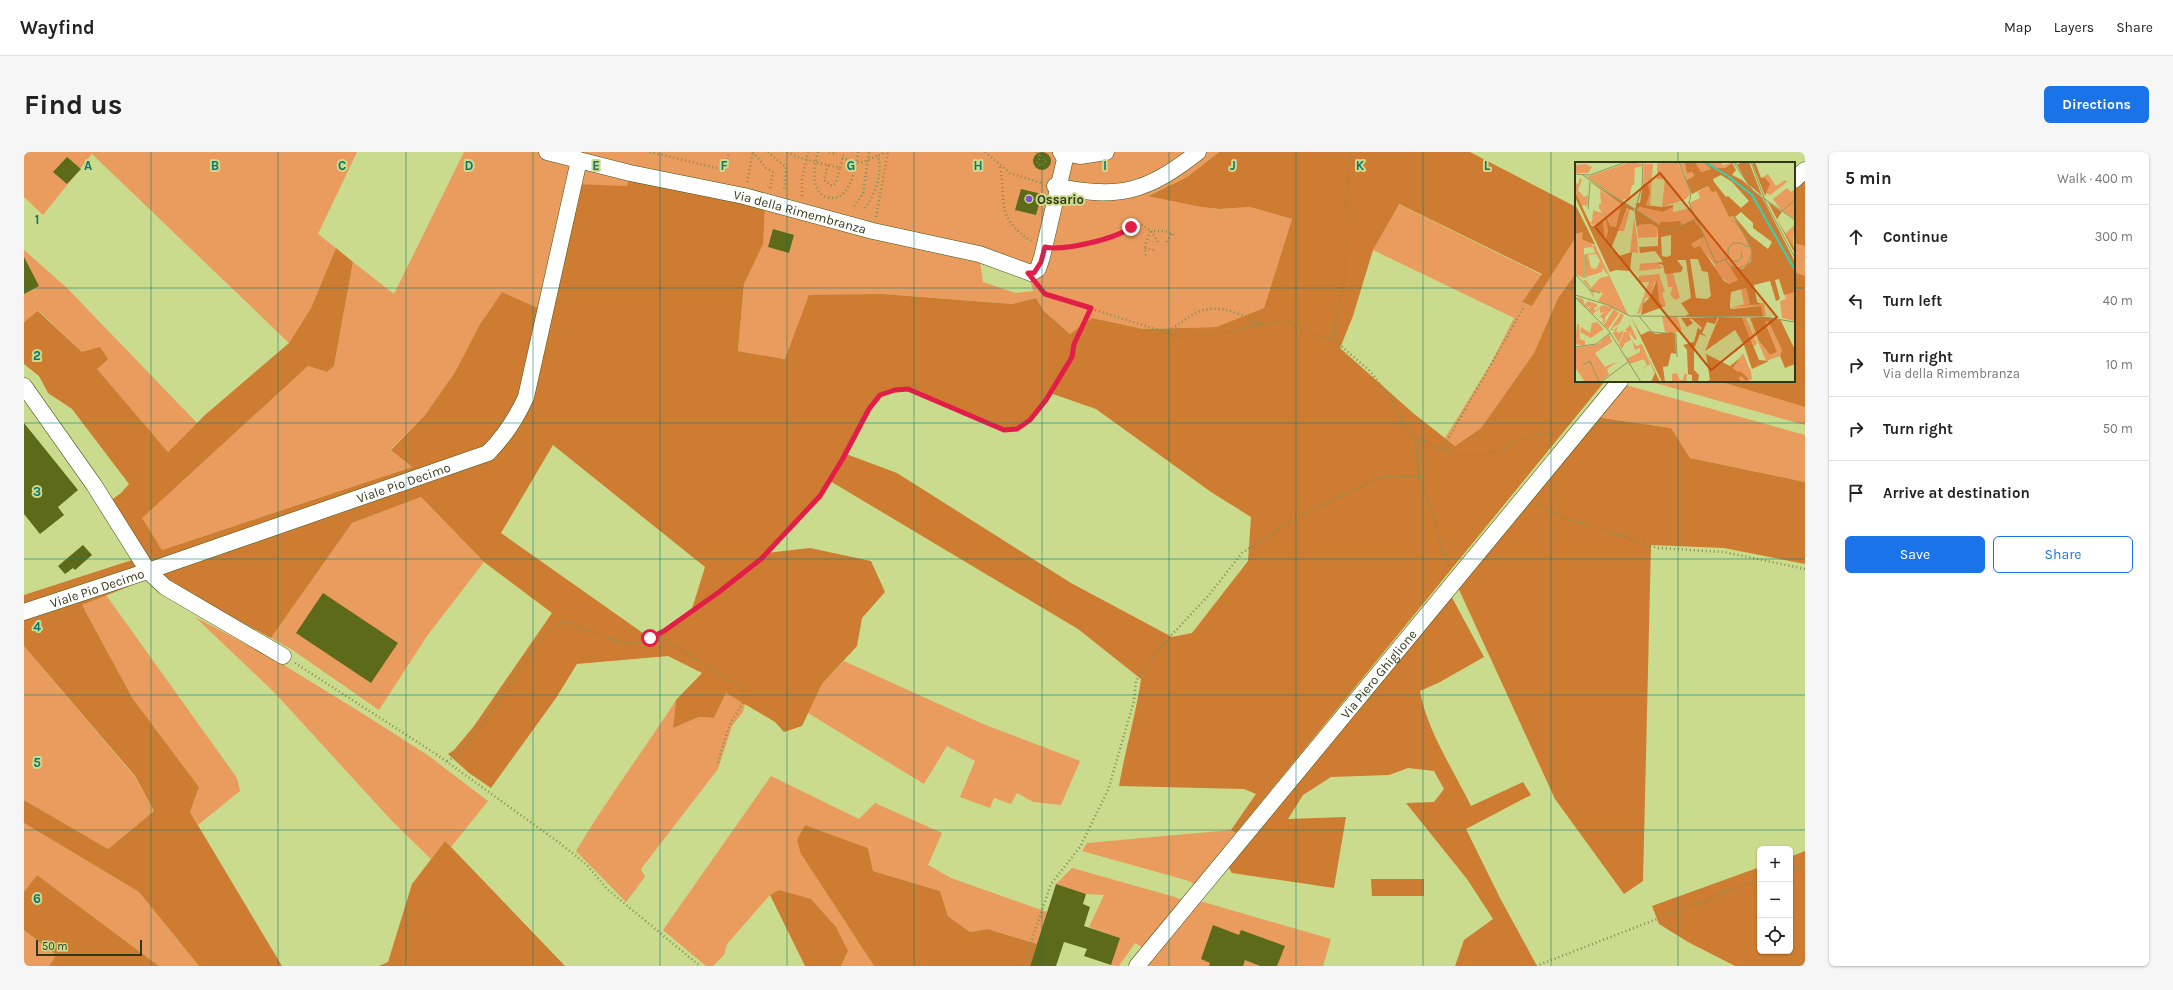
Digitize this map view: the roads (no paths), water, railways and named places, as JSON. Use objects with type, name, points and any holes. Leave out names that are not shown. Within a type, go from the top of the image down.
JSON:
[{"type":"street","name":"Via della Rimembranza","points":[[547,152],[630,173],[744,196],[873,232],[979,254],[1028,273],[1036,271],[1044,252],[1057,186]]},
{"type":"street","points":[[1061,152],[1080,156],[1106,152]]},
{"type":"street","points":[[1061,152],[1064,159],[1057,186],[1099,193],[1121,193],[1158,180],[1198,152]]},
{"type":"street","name":"Viale Pio Decimo","points":[[24,612],[477,458],[494,447],[505,435],[518,415],[526,397],[579,160]]},
{"type":"street","points":[[1795,179],[1805,170]]},
{"type":"street","name":"Via Piero Ghiglione","points":[[1137,966],[1524,494],[1619,382]]},
{"type":"street","points":[[24,386],[94,485],[148,571],[165,587],[283,656]]},
{"type":"place","name":"Ossario","points":[[1029,199]]}]
